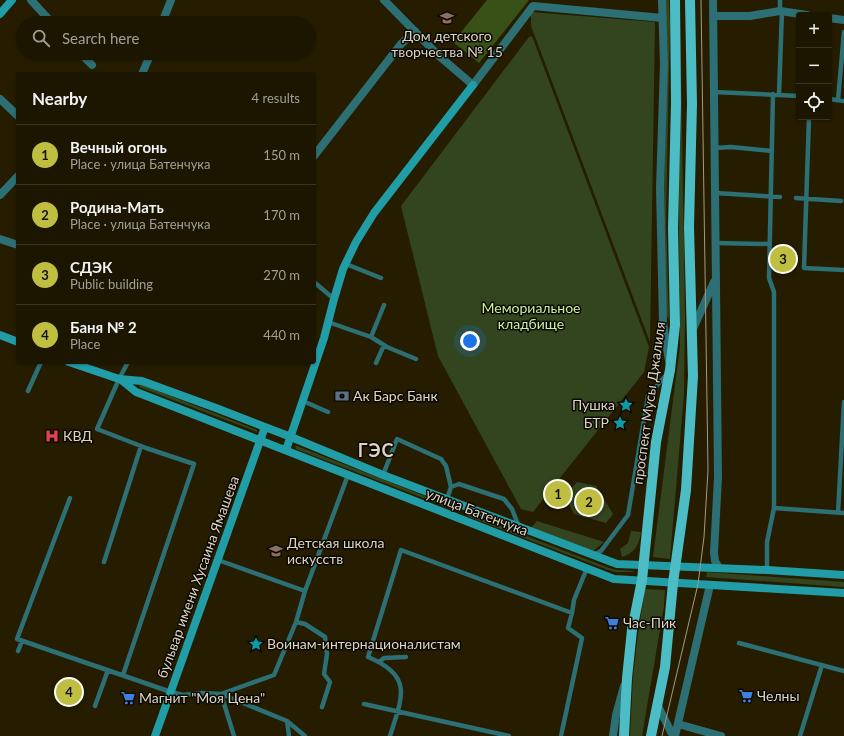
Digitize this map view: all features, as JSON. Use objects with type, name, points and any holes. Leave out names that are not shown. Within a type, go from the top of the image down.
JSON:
[{"type":"main road","points":[[0,14],[12,0]]},
{"type":"main road","name":"проспект Мусы Джалиля","points":[[624,736],[627,678],[632,630],[642,580],[656,442],[670,370],[675,325],[673,228],[676,104],[675,0]]},
{"type":"main road","points":[[651,736],[665,667],[673,584],[686,490],[693,376],[689,227],[692,104],[690,0]]},
{"type":"main road","points":[[316,362],[334,299],[346,264],[356,242],[374,213],[474,85]]},
{"type":"main road","points":[[0,335],[16,341]]},
{"type":"main road","name":"улица Батенчука","points":[[75,364],[119,379],[142,381],[291,436],[471,509],[617,564],[767,570],[844,575]]},
{"type":"main road","points":[[286,450],[315,364]]},
{"type":"main road","name":"улица Батенчука","points":[[119,379],[136,392],[614,579],[642,580],[673,584],[844,593]]},
{"type":"main road","name":"бульвар имени Хусаина Ямашева","points":[[155,736],[265,427]]},
{"type":"main road","points":[[465,521],[461,517],[461,514],[464,511],[471,509]]},
{"type":"street","points":[[31,0],[46,16]]},
{"type":"street","points":[[165,16],[171,0]]},
{"type":"street","points":[[384,0],[439,56],[474,85],[535,3],[663,18]]},
{"type":"street","points":[[662,0],[664,64],[660,188],[663,315],[670,370]]},
{"type":"street","points":[[713,0],[718,477],[714,553],[715,561],[719,568]]},
{"type":"street","points":[[713,16],[750,16],[781,11],[796,13]]},
{"type":"street","points":[[832,18],[844,20]]},
{"type":"street","points":[[316,153],[401,44],[414,31]]},
{"type":"street","points":[[87,60],[92,65]]},
{"type":"street","points":[[143,72],[148,60]]},
{"type":"street","points":[[0,99],[16,114]]},
{"type":"street","points":[[0,195],[16,178]]},
{"type":"street","points":[[0,239],[16,244]]},
{"type":"street","points":[[692,332],[716,275]]},
{"type":"street","points":[[674,736],[710,585]]},
{"type":"street","points":[[613,736],[616,715],[627,678]]},
{"type":"street","points":[[657,704],[674,736]]},
{"type":"street","points":[[678,724],[721,736]]},
{"type":"lane","points":[[779,94],[780,0]]},
{"type":"lane","points":[[838,100],[844,32]]},
{"type":"lane","points":[[714,92],[796,96]]},
{"type":"lane","points":[[767,570],[767,542],[774,508],[774,292],[769,278],[773,94]]},
{"type":"lane","points":[[832,99],[844,100]]},
{"type":"lane","points":[[809,120],[804,268],[844,270]]},
{"type":"lane","points":[[714,148],[731,147],[772,151]]},
{"type":"lane","points":[[715,193],[780,197]]},
{"type":"lane","points":[[796,198],[840,201]]},
{"type":"lane","points":[[715,243],[769,244]]},
{"type":"lane","points":[[346,264],[382,278]]},
{"type":"lane","points":[[316,284],[334,299]]},
{"type":"lane","points":[[371,337],[384,305]]},
{"type":"lane","points":[[328,322],[371,337],[384,345],[416,359]]},
{"type":"lane","points":[[376,363],[384,345]]},
{"type":"lane","points":[[28,390],[40,364]]},
{"type":"lane","points":[[123,675],[194,464],[97,431],[127,364]]},
{"type":"lane","points":[[593,556],[601,551],[628,515],[648,396],[670,370]]},
{"type":"lane","points":[[303,401],[328,412]]},
{"type":"lane","points":[[838,513],[844,402]]},
{"type":"lane","points":[[383,474],[397,439],[441,459],[446,466],[451,486],[446,499]]},
{"type":"lane","points":[[104,562],[142,446]]},
{"type":"lane","points":[[221,694],[274,675],[296,622],[305,591],[348,475]]},
{"type":"lane","points":[[451,486],[459,484],[504,499],[512,509],[519,526]]},
{"type":"lane","points":[[70,498],[17,639],[171,692],[183,695],[202,693],[221,694],[287,721],[305,736]]},
{"type":"lane","points":[[774,508],[844,513]]},
{"type":"lane","points":[[390,736],[402,691],[401,684],[394,673],[379,662],[368,657],[402,550],[572,613]]},
{"type":"lane","points":[[218,560],[305,591]]},
{"type":"lane","points":[[561,736],[582,638],[568,628],[574,600],[587,568]]},
{"type":"lane","points":[[296,622],[305,624],[325,637],[327,654],[324,674],[330,682],[322,708]]},
{"type":"lane","points":[[18,651],[22,641]]},
{"type":"lane","points":[[739,643],[844,671]]},
{"type":"lane","points":[[379,662],[384,658],[406,657]]},
{"type":"lane","points":[[800,736],[822,665]]},
{"type":"lane","points":[[95,706],[108,670]]},
{"type":"lane","points":[[221,694],[234,736]]},
{"type":"lane","points":[[364,704],[509,736]]},
{"type":"lane","points":[[287,721],[290,736]]},
{"type":"green space","points":[[487,0],[529,0],[479,63],[453,42]]},
{"type":"green space","points":[[666,0],[669,0],[670,23],[666,218],[669,320],[666,315],[664,219]]},
{"type":"green space","points":[[677,8],[680,8],[685,315],[684,394],[670,559],[653,557],[680,346]]},
{"type":"green space","points":[[531,12],[655,22],[650,342],[531,26]]},
{"type":"green space","name":"Мемориальное кладбище","points":[[532,36],[649,347],[644,372],[533,512],[521,509],[438,356],[401,206],[529,37]]},
{"type":"green space","points":[[140,384],[257,430],[257,432],[139,387]]},
{"type":"green space","points":[[295,446],[458,509],[457,511],[296,449]]},
{"type":"green space","points":[[577,482],[596,486],[613,514],[606,523],[574,514],[565,496]]},
{"type":"green space","points":[[467,513],[609,568],[634,571],[616,572],[608,570],[467,516]]},
{"type":"green space","points":[[537,521],[604,542],[592,552],[531,528]]},
{"type":"green space","points":[[631,531],[641,532],[639,541],[633,551],[622,557],[620,549],[628,543]]},
{"type":"green space","points":[[707,572],[844,582],[844,587],[706,577]]},
{"type":"green space","points":[[645,589],[665,590],[664,606],[642,736],[630,736],[633,677]]},
{"type":"tram line","points":[[662,736],[698,584],[704,537],[708,470],[701,0]]},
{"type":"place","name":"Дом детского творчества № 15","points":[[447,18]]},
{"type":"place","name":"СДЭК","points":[[783,259]]},
{"type":"place","name":"Ак Барс Банк","points":[[342,396]]},
{"type":"place","name":"Пушка","points":[[626,405]]},
{"type":"place","name":"БТР","points":[[620,423]]},
{"type":"place","name":"КВД","points":[[52,436]]},
{"type":"place","name":"Вечный огонь","points":[[558,494]]},
{"type":"place","name":"Родина-Мать","points":[[589,502]]},
{"type":"place","name":"Детская школа искусств","points":[[276,551]]},
{"type":"place","name":"Час-Пик","points":[[612,623]]},
{"type":"place","name":"Воинам-интернационалистам","points":[[256,644]]},
{"type":"place","name":"Баня № 2","points":[[69,692]]},
{"type":"place","name":"Челны","points":[[746,696]]},
{"type":"place","name":"Магнит \"Моя Цена\"","points":[[128,698]]},
{"type":"district","name":"ГЭС","points":[[376,451]]}]
